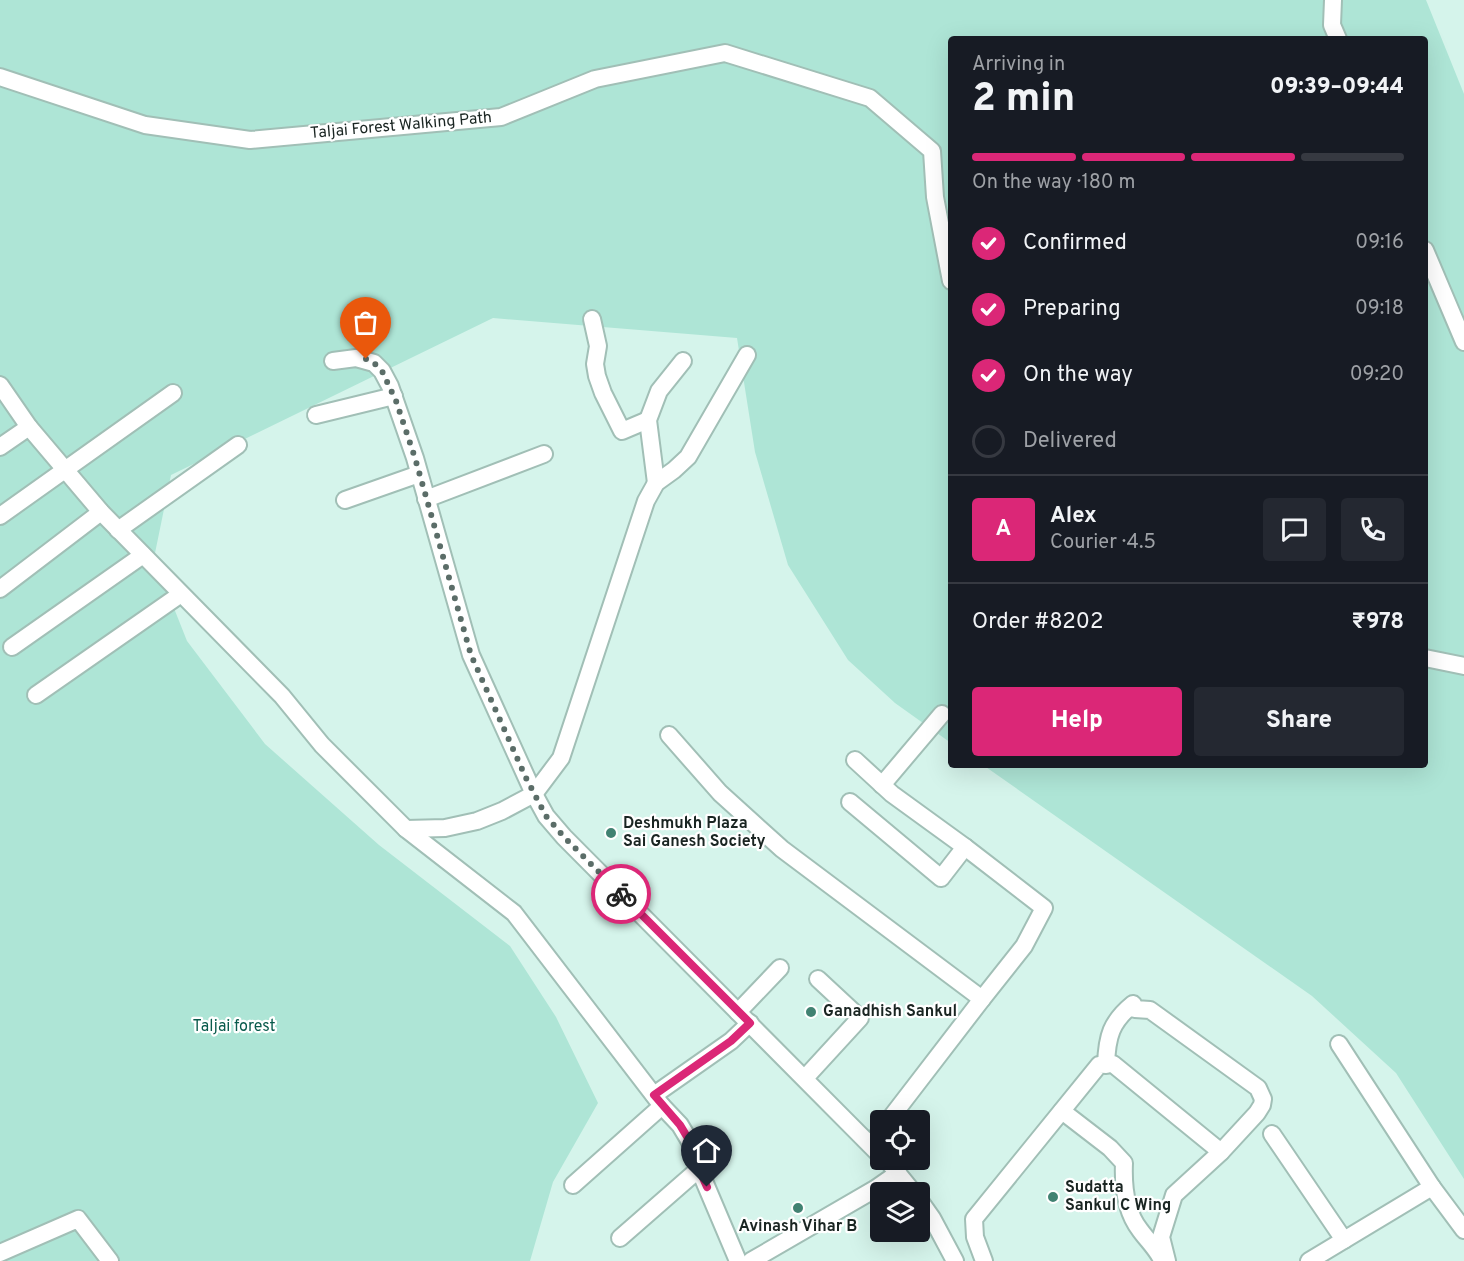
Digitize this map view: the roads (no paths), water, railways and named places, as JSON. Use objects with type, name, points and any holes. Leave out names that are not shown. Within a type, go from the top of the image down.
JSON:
[{"type":"street","points":[[1333,0],[1332,25],[1337,36]]},
{"type":"street","name":"Taljai Forest Walking Path","points":[[0,77],[146,125],[250,140],[501,117],[595,79],[725,53],[870,98],[932,151],[935,197],[948,265]]},
{"type":"street","points":[[1428,257],[1464,342]]},
{"type":"street","points":[[592,319],[598,346],[595,364],[597,376],[622,431],[648,420]]},
{"type":"street","points":[[406,829],[445,828],[477,821],[534,794],[561,758],[646,501],[656,483],[674,471],[688,457],[747,355]]},
{"type":"street","points":[[333,361],[356,358],[374,363],[382,371],[394,396],[471,655],[546,816],[740,1027],[805,1078],[870,1138]]},
{"type":"street","points":[[656,483],[648,420],[659,391],[682,361]]},
{"type":"street","points":[[0,385],[29,427],[101,512],[282,696],[322,746],[406,829],[514,912],[658,1101],[680,1125],[695,1150],[699,1169],[738,1261]]},
{"type":"street","points":[[0,516],[64,468],[173,393]]},
{"type":"street","points":[[316,415],[394,396]]},
{"type":"street","points":[[0,447],[29,427]]},
{"type":"street","points":[[118,530],[238,444]]},
{"type":"street","points":[[426,499],[544,454]]},
{"type":"street","points":[[345,500],[419,474]]},
{"type":"street","points":[[0,589],[101,512]]},
{"type":"street","points":[[12,647],[143,555]]},
{"type":"street","points":[[36,695],[181,594]]},
{"type":"street","points":[[1428,659],[1464,666]]},
{"type":"street","points":[[882,785],[942,714]]},
{"type":"street","points":[[669,735],[720,793],[782,849],[982,999]]},
{"type":"street","points":[[855,760],[882,785],[1044,908],[1024,946],[897,1110]]},
{"type":"street","points":[[850,802],[941,878],[965,847]]},
{"type":"street","points":[[573,1185],[658,1101],[740,1027],[780,968]]},
{"type":"street","points":[[805,1078],[860,1018],[819,979]]},
{"type":"street","points":[[1106,1065],[1111,1031],[1119,1015],[1133,1004],[1135,1009],[1150,1010],[1258,1088],[1263,1099],[1262,1105],[1221,1152],[1174,1195],[1161,1238],[1164,1261]]},
{"type":"street","points":[[1339,1044],[1432,1187],[1464,1230]]},
{"type":"street","points":[[984,1261],[975,1237],[974,1219],[1099,1065],[1113,1064],[1221,1152]]},
{"type":"street","points":[[1062,1111],[1110,1148],[1124,1162],[1126,1201],[1135,1224],[1164,1261]]},
{"type":"street","points":[[1272,1134],[1344,1240]]},
{"type":"street","points":[[620,1238],[699,1169]]},
{"type":"street","points":[[752,1261],[887,1181],[886,1170]]},
{"type":"street","points":[[1320,1258],[1344,1240],[1432,1187]]},
{"type":"street","points":[[930,1215],[955,1261]]},
{"type":"street","points":[[0,1252],[78,1219],[110,1261]]},
{"type":"place","name":"Deshmukh Plaza Sai Ganesh Society","points":[[611,833]]},
{"type":"place","name":"Ganadhish Sankul","points":[[811,1012]]},
{"type":"place","name":"Sudatta Sankul C Wing","points":[[1053,1197]]},
{"type":"place","name":"Avinash Vihar B","points":[[798,1208]]},
{"type":"park label","name":"Taljai forest","points":[[234,1027]]}]
